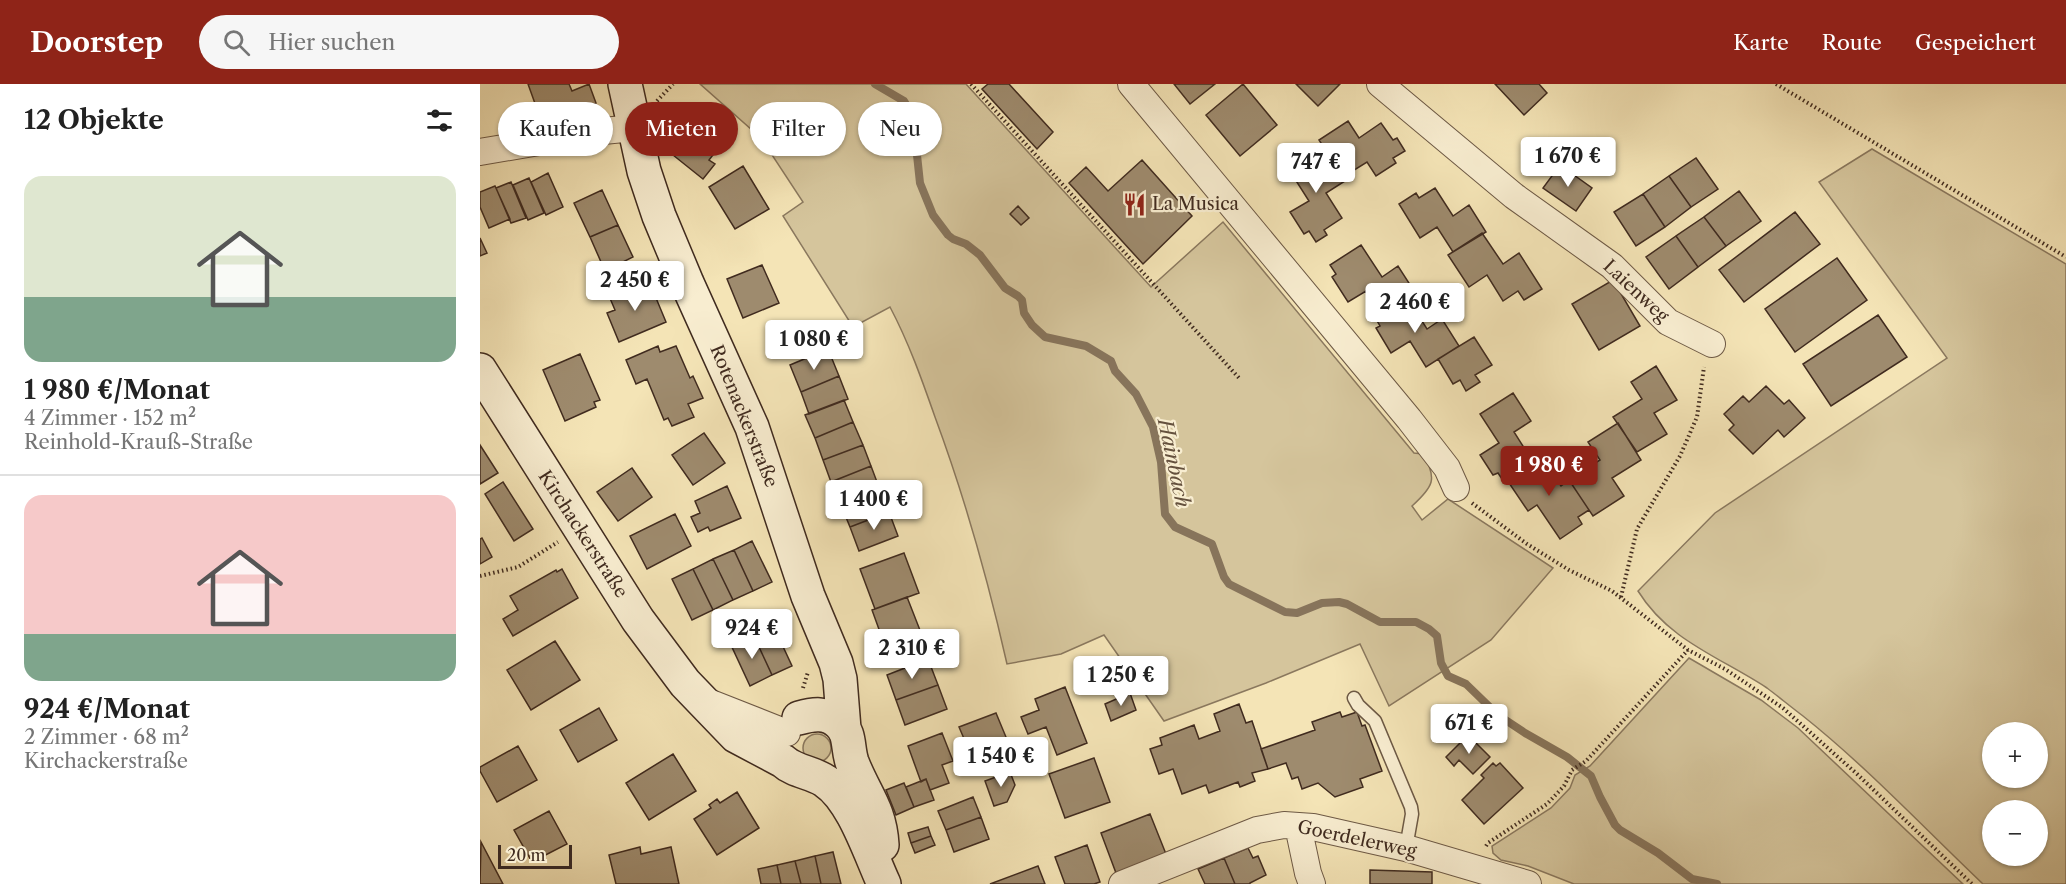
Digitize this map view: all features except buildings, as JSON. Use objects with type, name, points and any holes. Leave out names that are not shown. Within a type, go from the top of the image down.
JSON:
[{"type":"main road","name":"Rotenackerstraße","points":[[641,156],[649,187],[670,243],[752,427],[808,596],[836,663],[847,741],[879,820],[884,884]]},
{"type":"main road","name":"Kirchackerstraße","points":[[480,370],[638,620],[693,693],[736,736],[783,761],[788,766]]},
{"type":"main road","name":"Rotenackerstraße","points":[[793,725],[814,696],[819,681],[808,596]]},
{"type":"main road","points":[[788,766],[784,749],[793,725],[808,715],[825,715],[833,718],[847,741],[848,762],[840,774],[825,781]]},
{"type":"main road","name":"Rotenackerstraße","points":[[788,766],[825,781],[845,802],[884,884]]},
{"type":"street","points":[[1131,84],[1409,419],[1447,468],[1456,488]]},
{"type":"street","name":"Laienweg","points":[[1380,84],[1514,196],[1612,266],[1668,322],[1712,344]]},
{"type":"street","points":[[480,152],[603,131],[625,109]]},
{"type":"street","name":"Kirchackerstraße","points":[[693,693],[722,708],[793,725]]},
{"type":"street","name":"Goerdelerweg","points":[[1122,884],[1257,830],[1272,826],[1298,826],[1313,827],[1406,848],[1528,884]]},
{"type":"street","points":[[1298,826],[1312,884]]},
{"type":"lane","points":[[1354,698],[1375,721],[1411,807],[1412,814],[1406,848]]},
{"type":"path","points":[[971,84],[1239,378]]},
{"type":"path","points":[[1776,84],[2066,257]]},
{"type":"path","points":[[1621,597],[1637,529],[1680,456],[1697,417],[1703,369],[1712,344]]},
{"type":"path","points":[[1456,488],[1527,544],[1621,597],[1643,617],[1688,650],[1725,669],[1783,708],[1857,774],[1972,884]]},
{"type":"path","points":[[480,576],[518,567],[579,529]]},
{"type":"path","points":[[1488,843],[1551,800],[1564,786],[1572,770],[1586,761],[1688,650]]},
{"type":"shaded area","points":[[700,84],[966,84],[1151,287],[1223,222],[1414,453],[1423,454],[1431,470],[1431,482],[1429,488],[1412,506],[1422,520],[1448,499],[1553,568],[1491,640],[1389,706],[1360,644],[1266,683],[1164,721],[1104,635],[1061,654],[1007,664],[984,570],[946,447],[915,362],[890,307],[853,327],[783,216],[803,202],[773,156],[846,156],[846,102],[750,102],[750,128],[738,118],[738,102],[720,102]]},
{"type":"shaded area","points":[[1872,149],[2066,264],[2066,884],[1983,884],[1873,777],[1827,736],[1767,688],[1696,647],[1680,635],[1665,623],[1638,591],[1715,513],[1947,358],[1819,182]]},
{"type":"shaded area","points":[[1689,658],[1761,700],[1798,728],[1963,884],[1574,884],[1528,866],[1501,860],[1493,853],[1492,846],[1551,808],[1570,788],[1575,775],[1590,766]]},
{"type":"shaded area","points":[[817,734],[827,738],[831,748],[827,758],[817,762],[807,758],[803,748],[807,738]]},
{"type":"waterway","name":"Hainbach","points":[[875,84],[904,101],[907,106],[903,132],[917,155],[920,183],[933,215],[948,235],[966,244],[980,255],[1005,288],[1022,300],[1024,313],[1032,325],[1045,337],[1086,346],[1111,361],[1115,371],[1136,394],[1153,427],[1161,462],[1165,514],[1175,527],[1212,544],[1224,577],[1229,584],[1285,612],[1297,613],[1322,603],[1339,602],[1380,622],[1416,622],[1429,629],[1437,636],[1441,663],[1448,676],[1466,684],[1498,715],[1567,757],[1591,776],[1615,825],[1620,830],[1658,853],[1692,879],[1717,884]]},
{"type":"place","name":"La Musica","points":[[1134,204]]}]
